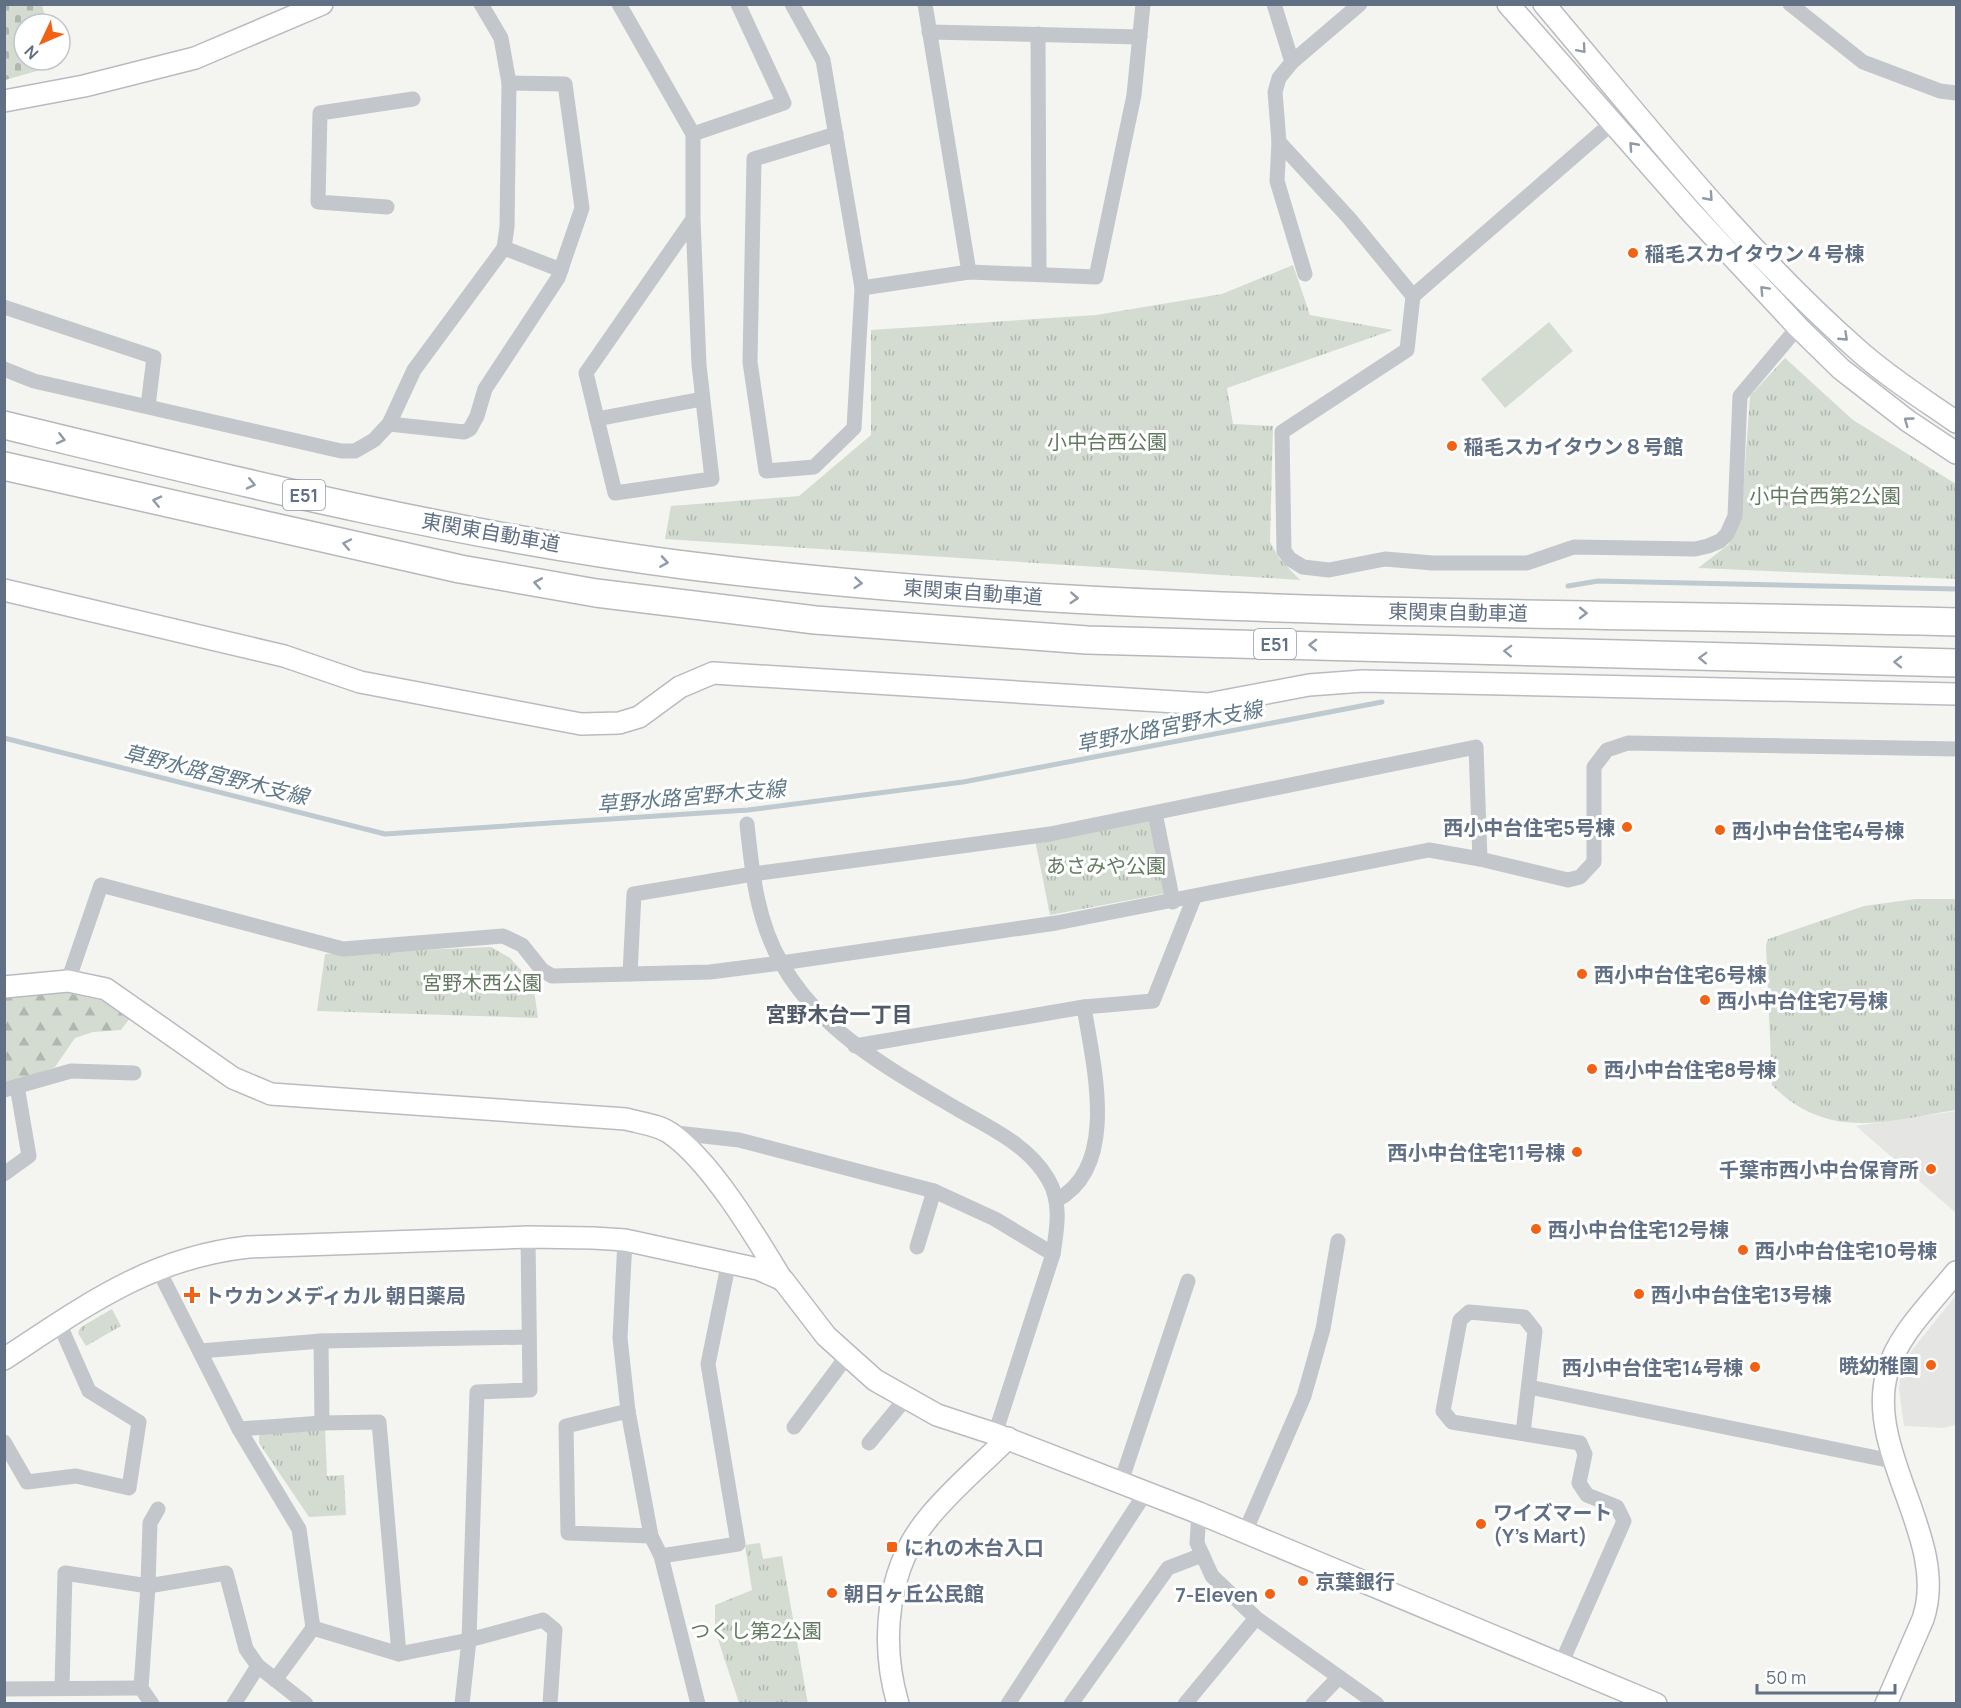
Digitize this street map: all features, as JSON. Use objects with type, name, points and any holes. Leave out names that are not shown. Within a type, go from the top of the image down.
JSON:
[{"type":"highway","name":"東関東自動車道","points":[[4,425],[256,486],[468,529],[607,553],[820,580],[1090,599],[1381,610],[1956,622]]},
{"type":"highway","name":"東関東自動車道","points":[[4,466],[460,569],[596,593],[815,620],[1087,640],[1956,663]]},
{"type":"street","points":[[4,101],[84,86],[195,57],[322,4]]},
{"type":"street","points":[[4,369],[34,381],[341,451],[355,451],[374,441],[389,424],[414,370],[504,248],[507,227],[509,83],[501,38],[481,4]]},
{"type":"street","points":[[619,4],[693,134],[693,219],[702,399],[712,479],[615,493],[586,373],[693,219]]},
{"type":"street","points":[[693,134],[784,103],[738,4]]},
{"type":"street","points":[[792,4],[823,60],[836,134],[862,288],[854,428],[814,467],[766,471],[750,362],[754,159],[836,134]]},
{"type":"street","points":[[925,4],[969,272]]},
{"type":"street","points":[[862,288],[969,272],[1039,272],[1096,277],[1134,95],[1143,4]]},
{"type":"street","points":[[1274,4],[1292,62]]},
{"type":"street","points":[[1305,274],[1277,181],[1279,142],[1275,92],[1280,78],[1292,62],[1360,4]]},
{"type":"street","points":[[1509,4],[1612,123],[1798,327],[1849,375],[1908,421],[1956,453]]},
{"type":"street","points":[[1544,4],[1707,196],[1798,293],[1859,351],[1956,422]]},
{"type":"street","points":[[1790,4],[1863,62],[1940,91],[1956,93]]},
{"type":"street","points":[[929,32],[1140,37]]},
{"type":"street","points":[[1038,34],[1039,272]]},
{"type":"street","points":[[389,424],[464,432],[470,429],[477,416],[485,389],[561,270],[582,208],[565,84],[509,83]]},
{"type":"street","points":[[387,207],[318,202],[320,113],[413,99]]},
{"type":"street","points":[[1612,123],[1413,296],[1407,350],[1282,432],[1284,551],[1290,559],[1303,567],[1329,570],[1385,560],[1433,563],[1527,562],[1574,547],[1695,549],[1720,541],[1727,534],[1735,516],[1740,396],[1798,327]]},
{"type":"street","points":[[1279,142],[1349,218],[1413,296]]},
{"type":"street","points":[[504,248],[561,270]]},
{"type":"street","points":[[4,307],[154,357],[148,406]]},
{"type":"street","points":[[597,419],[702,399]]},
{"type":"street","points":[[4,590],[284,656],[360,682],[581,724],[619,723],[639,717],[680,687],[713,673],[1208,704],[1309,685],[1363,681],[1956,694]]},
{"type":"street","points":[[68,981],[101,885],[343,949],[504,936],[522,945],[542,970],[552,976],[710,972],[1056,923],[1194,898],[1429,850],[1480,859],[1568,880],[1580,877],[1594,862],[1596,851],[1594,767],[1599,758],[1617,745],[1628,743],[1956,749]]},
{"type":"street","points":[[630,974],[634,894],[753,874],[1050,834],[1476,747],[1480,859]]},
{"type":"street","points":[[1155,813],[1173,902]]},
{"type":"street","points":[[747,824],[761,915],[781,963],[830,1024],[855,1046],[894,1072],[1014,1141],[1049,1179],[1057,1200],[1057,1232],[1053,1254],[1002,1436],[929,1516],[913,1541],[899,1573],[888,1629],[888,1656],[898,1704]]},
{"type":"street","points":[[855,1046],[1084,1007],[1153,1001],[1194,898]]},
{"type":"street","points":[[4,987],[68,981],[106,989],[233,1078],[272,1094],[626,1119],[668,1131],[739,1140],[934,1191],[995,1219],[1053,1254]]},
{"type":"street","points":[[1057,1200],[1071,1192],[1080,1180],[1098,1125],[1096,1088],[1084,1007]]},
{"type":"street","points":[[4,1174],[29,1156],[11,1088],[70,1071],[135,1073]]},
{"type":"street","points":[[668,1131],[689,1148],[704,1167],[749,1226],[783,1280],[825,1336],[875,1380],[906,1398],[937,1415],[1002,1436],[1199,1513],[1656,1704]]},
{"type":"street","points":[[917,1247],[934,1191]]},
{"type":"street","points":[[4,1359],[59,1323],[157,1268],[217,1250],[248,1247],[528,1238],[625,1240],[729,1261],[758,1269],[783,1280]]},
{"type":"street","points":[[462,1704],[468,1640],[477,1392],[530,1390],[528,1238]]},
{"type":"street","points":[[625,1240],[620,1338],[628,1411],[651,1536],[661,1556],[698,1704]]},
{"type":"street","points":[[1245,1532],[1304,1396],[1323,1329],[1338,1241]]},
{"type":"street","points":[[661,1556],[738,1544],[708,1364],[729,1261]]},
{"type":"street","points":[[157,1268],[239,1429],[299,1529],[313,1628],[275,1680]]},
{"type":"street","points":[[1886,1704],[1923,1618],[1928,1598],[1923,1550],[1887,1431],[1886,1375],[1907,1335],[1956,1272]]},
{"type":"street","points":[[1121,1482],[1188,1281]]},
{"type":"street","points":[[1522,1433],[1535,1331],[1524,1317],[1469,1312],[1460,1320],[1443,1411],[1452,1422],[1580,1443],[1585,1454],[1580,1483],[1587,1495],[1617,1507],[1624,1521],[1562,1664]]},
{"type":"street","points":[[4,1442],[27,1482],[76,1476],[129,1488],[139,1422],[89,1391],[59,1323]]},
{"type":"street","points":[[200,1351],[321,1341],[529,1337]]},
{"type":"street","points":[[321,1341],[322,1423]]},
{"type":"street","points":[[794,1427],[846,1356]]},
{"type":"street","points":[[1528,1387],[1897,1462]]},
{"type":"street","points":[[869,1443],[906,1398]]},
{"type":"street","points":[[628,1411],[566,1426],[568,1533],[651,1536]]},
{"type":"street","points":[[239,1429],[322,1423],[379,1422],[399,1654]]},
{"type":"street","points":[[1008,1704],[1146,1492]]},
{"type":"street","points":[[152,1704],[141,1688],[150,1522],[158,1509]]},
{"type":"street","points":[[1199,1513],[1197,1543],[1212,1576],[1256,1618],[1377,1704]]},
{"type":"street","points":[[1071,1704],[1168,1568],[1202,1554]]},
{"type":"street","points":[[62,1688],[66,1573],[148,1586],[226,1573],[246,1649],[258,1666],[306,1704]]},
{"type":"street","points":[[1185,1704],[1256,1618]]},
{"type":"street","points":[[313,1628],[399,1654],[468,1640],[543,1620],[551,1624],[555,1630],[550,1704]]},
{"type":"street","points":[[234,1704],[258,1666]]},
{"type":"street","points":[[1313,1704],[1340,1677]]},
{"type":"street","points":[[4,1689],[141,1688]]},
{"type":"shaded area","name":"千葉市西小中台保育所","points":[[1956,1111],[1956,1213],[1856,1126]]},
{"type":"shaded area","name":"暁幼稚園","points":[[1956,1295],[1956,1425],[1943,1428],[1904,1426],[1899,1389],[1900,1375],[1909,1354]]},
{"type":"green space","points":[[5,4],[42,5],[44,12],[12,12],[12,72],[33,72],[5,80]]},
{"type":"green space","name":"小中台西公園","points":[[1293,265],[1310,315],[1393,330],[1227,388],[1233,424],[1273,426],[1270,542],[1279,558],[1300,580],[665,539],[671,506],[799,496],[871,435],[871,330],[1096,315],[1222,294]]},
{"type":"green space","points":[[1549,322],[1573,351],[1505,408],[1481,379]]},
{"type":"green space","name":"小中台西第2公園","points":[[1785,358],[1853,420],[1956,484],[1956,579],[1698,568],[1728,545],[1741,521],[1750,396]]},
{"type":"green space","name":"あさみや公園","points":[[1153,818],[1167,893],[1050,915],[1035,840]]},
{"type":"green space","points":[[1915,899],[1956,899],[1956,1110],[1906,1119],[1859,1123],[1836,1121],[1793,1103],[1772,1085],[1766,945],[1768,939],[1864,906]]},
{"type":"green space","name":"宮野木西公園","points":[[491,947],[510,958],[533,983],[538,1018],[317,1011],[325,954]]},
{"type":"green space","points":[[67,993],[109,1002],[130,1018],[121,1030],[93,1032],[75,1038],[55,1067],[5,1087],[5,997]]},
{"type":"green space","points":[[112,1309],[121,1326],[86,1346],[78,1333],[81,1327]]},
{"type":"green space","points":[[325,1429],[327,1476],[344,1475],[346,1515],[309,1517],[259,1443],[259,1436],[265,1431]]},
{"type":"green space","name":"つくし第2公園","points":[[760,1543],[763,1559],[782,1556],[808,1704],[739,1703],[715,1630],[715,1605],[752,1590],[745,1545]]},
{"type":"waterway","points":[[1568,586],[1598,581],[1956,589]]},
{"type":"waterway","name":"草野水路宮野木支線","points":[[4,738],[385,834],[748,810],[963,782],[1382,702]]},
{"type":"place","name":"稲毛スカイタウン４号棟","points":[[1633,253]]},
{"type":"place","name":"稲毛スカイタウン８号館","points":[[1452,446]]},
{"type":"place","name":"西小中台住宅5号棟","points":[[1627,827]]},
{"type":"place","name":"西小中台住宅4号棟","points":[[1720,830]]},
{"type":"place","name":"西小中台住宅6号棟","points":[[1582,974]]},
{"type":"place","name":"西小中台住宅7号棟","points":[[1705,1000]]},
{"type":"place","name":"西小中台住宅8号棟","points":[[1592,1069]]},
{"type":"place","name":"西小中台住宅11号棟","points":[[1577,1152]]},
{"type":"place","name":"千葉市西小中台保育所","points":[[1931,1169]]},
{"type":"place","name":"西小中台住宅12号棟","points":[[1536,1229]]},
{"type":"place","name":"西小中台住宅10号棟","points":[[1743,1250]]},
{"type":"place","name":"西小中台住宅13号棟","points":[[1639,1294]]},
{"type":"place","name":"トウカンメディカル 朝日薬局","points":[[192,1295]]},
{"type":"place","name":"暁幼稚園","points":[[1931,1365]]},
{"type":"place","name":"西小中台住宅14号棟","points":[[1755,1367]]},
{"type":"place","name":"ワイズマート (Y's Mart)","points":[[1481,1524]]},
{"type":"place","name":"にれの木台入口","points":[[892,1547]]},
{"type":"place","name":"京葉銀行","points":[[1303,1581]]},
{"type":"place","name":"朝日ヶ丘公民館","points":[[832,1593]]},
{"type":"place","name":"7-Eleven","points":[[1270,1594]]},
{"type":"district","name":"宮野木台一丁目","points":[[839,1014]]}]
